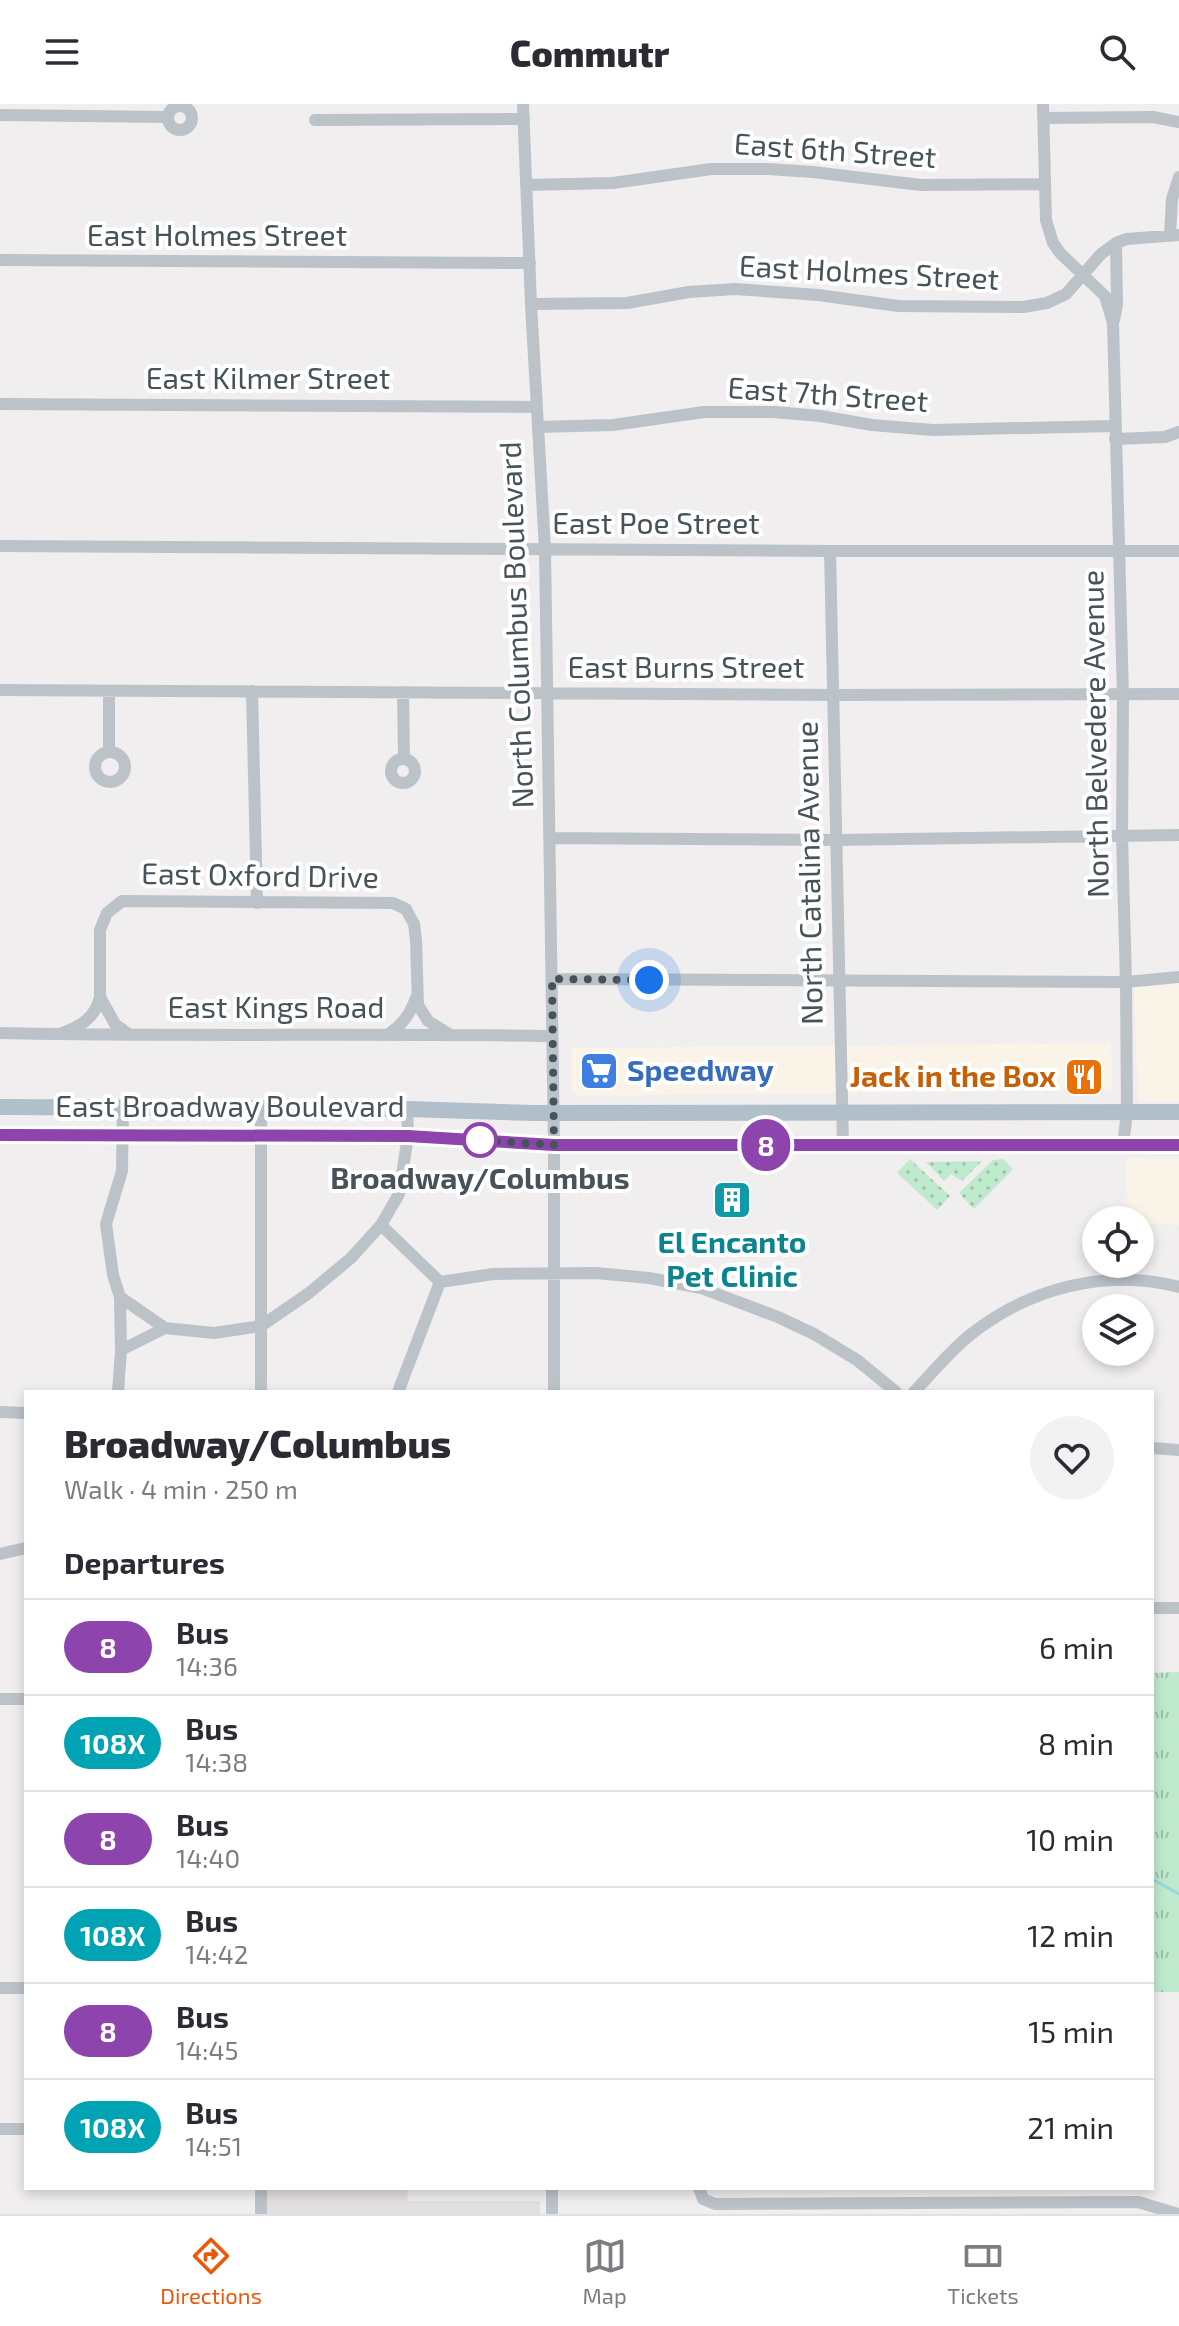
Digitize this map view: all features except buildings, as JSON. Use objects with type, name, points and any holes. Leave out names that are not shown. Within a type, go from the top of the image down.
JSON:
[{"type":"main road","name":"East Broadway Boulevard","points":[[0,1107],[407,1109],[552,1113],[1179,1112]]},
{"type":"main road","name":"East Broadway Boulevard","points":[[0,1135],[408,1136],[554,1145],[1179,1145]]},
{"type":"street","name":"North Columbus Boulevard","points":[[523,104],[545,549],[554,1145],[554,1390]]},
{"type":"street","name":"North Belvedere Avenue","points":[[1043,104],[1046,220],[1053,243],[1105,296],[1113,323]]},
{"type":"street","points":[[0,115],[167,117]]},
{"type":"street","points":[[1043,118],[1153,117],[1179,122]]},
{"type":"street","points":[[315,120],[524,119]]},
{"type":"street","name":"East 6th Street","points":[[526,185],[613,183],[678,172],[739,169],[813,172],[921,185],[1044,184]]},
{"type":"street","points":[[1116,243],[1127,239],[1175,235],[1172,199],[1179,177]]},
{"type":"street","name":"North Belvedere Avenue","points":[[1116,243],[1117,305],[1113,323],[1123,696],[1122,836],[1126,982],[1127,1113],[1123,1145]]},
{"type":"street","name":"East Holmes Street","points":[[531,304],[627,303],[689,292],[735,289],[818,295],[898,306],[1023,307],[1047,303],[1066,294],[1101,254],[1116,243]]},
{"type":"street","name":"East Holmes Street","points":[[0,260],[530,263]]},
{"type":"street","name":"East Kilmer Street","points":[[0,404],[537,407]]},
{"type":"street","name":"East 7th Street","points":[[538,427],[613,425],[704,412],[774,412],[933,430],[1115,432],[1165,437],[1179,432]]},
{"type":"street","name":"East Poe Street","points":[[0,546],[1179,551]]},
{"type":"street","name":"North Catalina Avenue","points":[[830,551],[843,1145]]},
{"type":"street","name":"East Burns Street","points":[[0,690],[1179,694]]},
{"type":"street","points":[[109,691],[109,752]]},
{"type":"street","points":[[252,691],[257,903]]},
{"type":"street","points":[[403,692],[404,759]]},
{"type":"street","points":[[549,838],[836,840],[1179,835]]},
{"type":"street","name":"East Oxford Drive","points":[[100,997],[100,930],[107,913],[122,901],[393,903],[406,909],[414,924],[416,998]]},
{"type":"street","points":[[552,979],[1126,982],[1179,977]]},
{"type":"street","points":[[60,1034],[87,1021],[100,997]]},
{"type":"street","points":[[100,997],[115,1024],[130,1035]]},
{"type":"street","points":[[389,1034],[401,1026],[412,1011],[416,998]]},
{"type":"street","points":[[416,998],[428,1021],[449,1034]]},
{"type":"street","name":"East Kings Road","points":[[0,1033],[552,1036]]},
{"type":"street","points":[[118,1390],[120,1297],[113,1275],[106,1224],[122,1171],[123,1108]]},
{"type":"street","points":[[261,1108],[261,1390]]},
{"type":"street","points":[[120,1297],[165,1328],[214,1333],[261,1326],[307,1295],[351,1258],[381,1225],[399,1194],[408,1136],[407,1109]]},
{"type":"street","points":[[381,1225],[440,1282]]},
{"type":"street","points":[[440,1282],[493,1274],[596,1273],[649,1278],[709,1291],[814,1334],[857,1360],[894,1390]]},
{"type":"street","points":[[916,1390],[969,1336],[1004,1312],[1039,1295],[1079,1284],[1125,1278],[1179,1287]]},
{"type":"street","points":[[399,1390],[440,1282]]},
{"type":"street","points":[[121,1350],[165,1328]]},
{"type":"street","points":[[0,1412],[24,1413]]},
{"type":"street","points":[[1154,1448],[1179,1450]]},
{"type":"street","points":[[0,1554],[24,1548]]},
{"type":"street","points":[[1154,1608],[1179,1608]]},
{"type":"street","points":[[0,1699],[24,1699]]},
{"type":"street","points":[[0,1988],[24,1988]]},
{"type":"street","points":[[0,2129],[24,2129]]},
{"type":"street","points":[[261,2190],[261,2214]]},
{"type":"street","points":[[552,2190],[552,2214]]},
{"type":"street","points":[[1059,2190],[1059,2203]]},
{"type":"street","points":[[701,2198],[715,2204],[800,2209],[1138,2202],[1178,2214]]},
{"type":"shaded area","points":[[1179,982],[1179,1101],[1138,1101],[1134,986]]},
{"type":"shaded area","points":[[1111,1043],[1112,1087],[1107,1090],[578,1096],[572,1092],[572,1048]]},
{"type":"shaded area","points":[[1126,1158],[1179,1159],[1179,1225],[1154,1224],[1154,1206],[1128,1206]]},
{"type":"shaded area","points":[[261,2190],[407,2190],[408,2201],[540,2201],[540,2214],[261,2214]]},
{"type":"green space","points":[[910,1159],[950,1196],[937,1210],[897,1173]]},
{"type":"green space","points":[[1003,1159],[1013,1169],[974,1209],[959,1193],[993,1160]]},
{"type":"green space","points":[[982,1161],[962,1181],[951,1174],[944,1181],[926,1162]]},
{"type":"green space","points":[[1179,1672],[1179,1992],[1154,1992],[1154,1673]]},
{"type":"waterway","points":[[1154,1880],[1179,1894]]},
{"type":"bus line","name":"8","points":[[0,1135],[408,1136],[554,1145],[1179,1145]]},
{"type":"place","name":"Speedway","points":[[599,1071]]},
{"type":"place","name":"Jack in the Box","points":[[1084,1077]]},
{"type":"place","name":"Broadway/Columbus","points":[[480,1140]]},
{"type":"place","name":"El Encanto Pet Clinic","points":[[732,1200]]},
{"type":"route","points":[[480,1140],[474,1140],[554,1145],[552,979],[649,980]]}]
